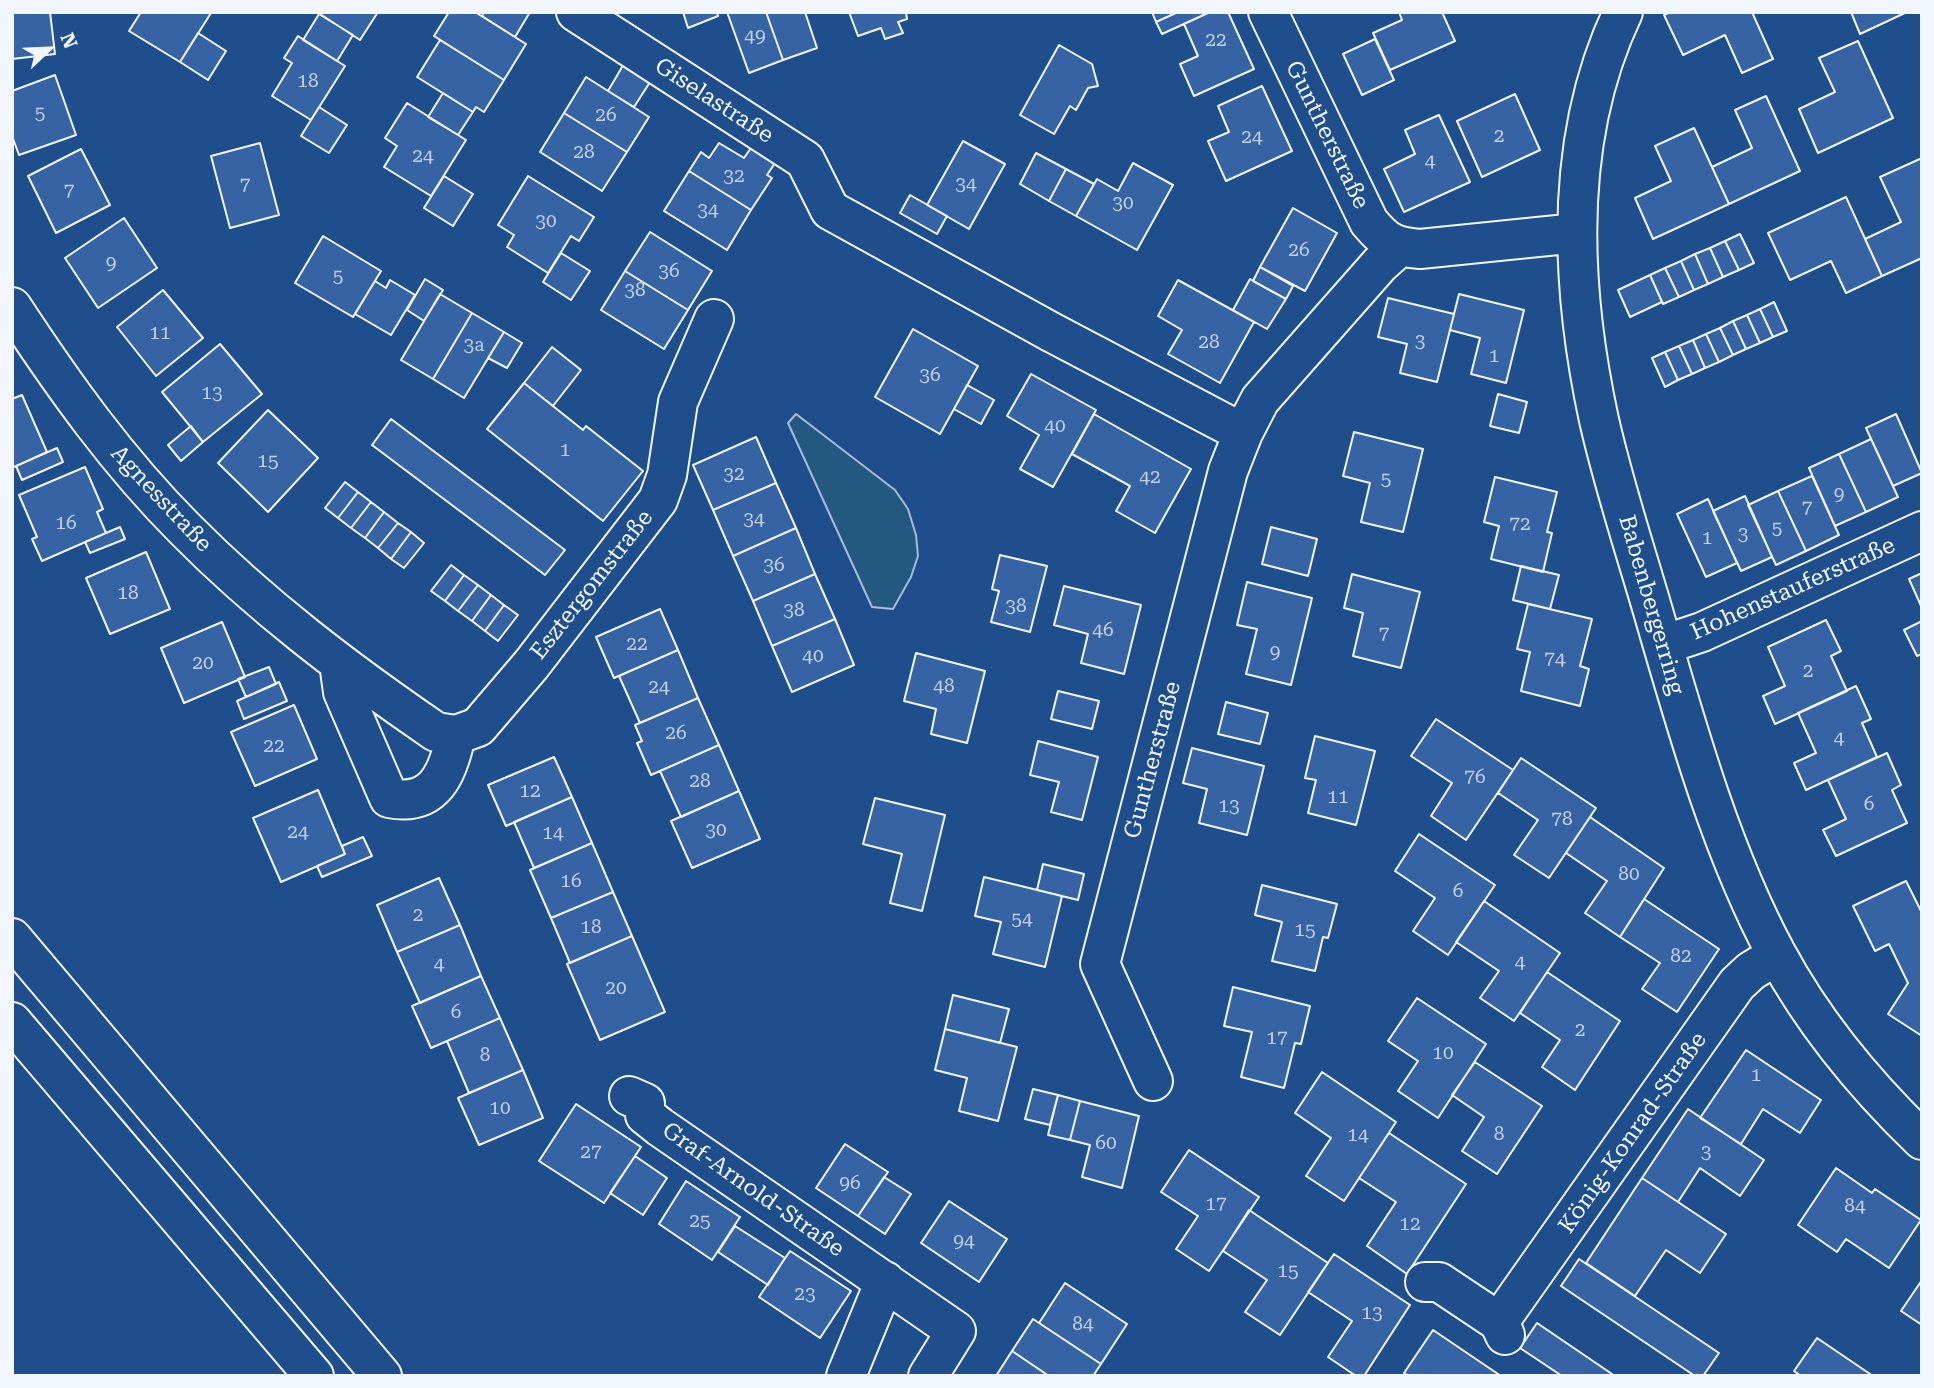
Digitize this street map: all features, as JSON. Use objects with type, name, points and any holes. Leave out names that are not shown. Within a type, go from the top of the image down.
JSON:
[{"type":"street","name":"Giselastraße","points":[[576,12],[805,160],[830,209],[1051,332],[1243,433]]},
{"type":"street","name":"Guntherstraße","points":[[1153,1081],[1100,964],[1228,471],[1260,400],[1380,264],[1398,248],[1382,238],[1369,222],[1268,12]]},
{"type":"street","name":"Babenbergerring","points":[[1623,12],[1612,36],[1591,100],[1580,171],[1577,233],[1579,282],[1588,363],[1599,422],[1689,734],[1744,888],[1777,955],[1798,990],[1842,1052],[1895,1114],[1922,1140]]},
{"type":"street","points":[[1398,248],[1420,249],[1577,233]]},
{"type":"street","name":"Agnesstraße","points":[[12,307],[45,358],[97,428],[184,528],[259,599],[340,663],[436,732],[456,735]]},
{"type":"street","name":"Esztergomstraße","points":[[456,735],[478,727],[539,654],[658,500],[667,475],[678,402],[714,319]]},
{"type":"street","name":"Hohenstauferstraße","points":[[1663,645],[1702,632],[1922,531]]},
{"type":"street","points":[[340,663],[343,692],[389,798],[404,801],[428,793],[436,786],[449,765],[456,735]]},
{"type":"street","points":[[12,938],[382,1376]]},
{"type":"street","name":"König-Konrad-Straße","points":[[1425,1282],[1439,1282],[1502,1329],[1737,984],[1751,971],[1777,955]]},
{"type":"street","points":[[12,1022],[314,1376]]},
{"type":"street","name":"Graf-Arnold-Straße","points":[[629,1096],[645,1103],[645,1115],[660,1127],[956,1331],[928,1376]]},
{"type":"street","points":[[846,1376],[885,1281]]},
{"type":"shaded area","points":[[796,414],[895,490],[908,509],[916,535],[918,556],[911,577],[893,609],[872,607],[788,423]]},
{"type":"building","points":[[12,12],[50,12],[55,54],[12,59]]},
{"type":"building","points":[[141,12],[211,13],[180,62],[129,31]]},
{"type":"building","points":[[317,12],[378,12],[360,40]]},
{"type":"building","points":[[449,12],[475,12],[526,44],[504,80],[434,36]]},
{"type":"building","points":[[484,12],[530,12],[515,37],[482,16]]},
{"type":"building","points":[[683,12],[717,12],[718,16],[688,28]]},
{"type":"building","points":[[727,12],[766,12],[783,60],[749,73]]},
{"type":"building","points":[[766,12],[805,12],[817,48],[783,60]]},
{"type":"building","points":[[849,12],[906,12],[907,19],[898,22],[903,33],[885,39],[881,28],[858,36]]},
{"type":"building","points":[[1152,12],[1178,12],[1156,22]]},
{"type":"building","points":[[1178,12],[1210,12],[1162,34],[1156,22]]},
{"type":"building","points":[[1210,12],[1228,12],[1254,69],[1194,96],[1180,64],[1198,56],[1184,24]]},
{"type":"building","points":[[1399,12],[1442,12],[1455,41],[1390,70],[1373,33],[1402,20]]},
{"type":"building","points":[[1670,12],[1752,12],[1773,59],[1742,73],[1725,35],[1683,55],[1664,15]]},
{"type":"building","points":[[1851,12],[1907,12],[1860,34]]},
{"type":"building","points":[[319,14],[353,35],[337,61],[303,40]]},
{"type":"building","points":[[198,33],[226,51],[208,80],[180,62]]},
{"type":"building","points":[[298,36],[345,66],[311,120],[272,96],[292,63],[284,58]]},
{"type":"building","points":[[1375,39],[1394,80],[1362,95],[1343,54]]},
{"type":"building","points":[[440,40],[504,80],[484,112],[476,107],[473,112],[417,77]]},
{"type":"building","points":[[1858,41],[1893,118],[1818,153],[1799,109],[1835,92],[1819,58]]},
{"type":"building","points":[[1059,45],[1092,64],[1098,86],[1088,88],[1076,110],[1070,106],[1054,134],[1020,115]]},
{"type":"building","points":[[625,62],[652,79],[634,107],[608,91]]},
{"type":"building","points":[[55,75],[76,135],[19,155],[12,136],[12,91]]},
{"type":"building","points":[[586,77],[649,117],[627,152],[564,113]]},
{"type":"building","points":[[1262,86],[1292,151],[1226,181],[1208,141],[1229,132],[1218,106]]},
{"type":"building","points":[[443,93],[473,112],[458,135],[428,117]]},
{"type":"building","points":[[1515,94],[1540,150],[1482,177],[1457,121]]},
{"type":"building","points":[[1766,96],[1800,171],[1729,204],[1712,167],[1752,148],[1735,110]]},
{"type":"building","points":[[407,103],[466,140],[431,196],[384,167],[397,146],[385,138]]},
{"type":"building","points":[[319,107],[347,125],[329,153],[301,136]]},
{"type":"building","points":[[564,113],[627,152],[602,191],[540,152]]},
{"type":"building","points":[[1439,115],[1470,182],[1404,212],[1384,169],[1415,154],[1405,130]]},
{"type":"building","points":[[1694,128],[1729,204],[1653,239],[1635,198],[1671,181],[1655,146]]},
{"type":"building","points":[[963,141],[1005,164],[969,229],[927,205]]},
{"type":"building","points":[[260,143],[279,215],[230,228],[211,156]]},
{"type":"building","points":[[719,143],[744,158],[753,145],[777,160],[767,175],[772,178],[751,210],[689,171],[701,152],[709,158]]},
{"type":"building","points":[[81,149],[110,205],[56,233],[28,176]]},
{"type":"building","points":[[1036,153],[1066,169],[1049,201],[1020,184]]},
{"type":"building","points":[[1922,158],[1922,258],[1882,276],[1865,239],[1901,222],[1880,177]]},
{"type":"building","points":[[1133,163],[1173,185],[1137,250],[1076,216],[1097,179],[1118,191]]},
{"type":"building","points":[[1066,169],[1094,184],[1076,216],[1049,201]]},
{"type":"building","points":[[689,171],[751,210],[727,250],[664,211]]},
{"type":"building","points":[[444,176],[473,194],[453,226],[424,208]]},
{"type":"building","points":[[528,176],[594,217],[579,241],[571,236],[548,273],[507,247],[514,235],[498,225]]},
{"type":"building","points":[[910,195],[947,216],[937,234],[900,213]]},
{"type":"building","points":[[1846,197],[1882,276],[1846,293],[1831,261],[1790,280],[1768,233]]},
{"type":"building","points":[[1293,208],[1337,233],[1305,291],[1260,267]]},
{"type":"building","points":[[124,218],[157,268],[98,308],[65,258]]},
{"type":"building","points":[[650,232],[712,271],[688,310],[625,271]]},
{"type":"building","points":[[1740,234],[1754,263],[1739,270],[1725,241]]},
{"type":"building","points":[[323,236],[381,271],[353,317],[295,283]]},
{"type":"building","points":[[1725,241],[1739,270],[1723,277],[1710,248]]},
{"type":"building","points":[[1710,248],[1723,277],[1708,284],[1695,254]]},
{"type":"building","points":[[561,253],[590,271],[571,300],[543,282]]},
{"type":"building","points":[[1695,254],[1708,284],[1694,290],[1681,261]]},
{"type":"building","points":[[1681,261],[1694,290],[1679,297],[1665,268]]},
{"type":"building","points":[[1260,267],[1293,286],[1286,299],[1253,281]]},
{"type":"building","points":[[1665,268],[1679,297],[1663,304],[1650,275]]},
{"type":"building","points":[[625,271],[688,310],[664,349],[601,310]]},
{"type":"building","points":[[1650,275],[1662,302],[1630,317],[1618,290]]},
{"type":"building","points":[[425,279],[443,290],[424,321],[407,310]]},
{"type":"building","points":[[1250,279],[1286,299],[1267,329],[1233,310]]},
{"type":"building","points":[[390,280],[415,295],[391,335],[355,314],[375,281],[386,288]]},
{"type":"building","points":[[1178,280],[1254,322],[1220,383],[1168,354],[1182,330],[1158,316]]},
{"type":"building","points":[[163,290],[203,338],[156,376],[117,327]]},
{"type":"building","points":[[440,294],[472,313],[433,379],[401,360]]},
{"type":"building","points":[[1459,294],[1524,310],[1506,383],[1471,374],[1480,338],[1450,330]]},
{"type":"building","points":[[1388,298],[1454,314],[1437,382],[1400,373],[1407,344],[1378,337]]},
{"type":"building","points":[[1774,302],[1787,331],[1773,337],[1760,309]]},
{"type":"building","points":[[1760,309],[1773,337],[1760,343],[1747,315]]},
{"type":"building","points":[[472,313],[504,332],[464,398],[433,379]]},
{"type":"building","points":[[1747,315],[1760,343],[1746,349],[1733,321]]},
{"type":"building","points":[[1733,321],[1746,349],[1733,355],[1720,328]]},
{"type":"building","points":[[1720,328],[1733,355],[1719,362],[1706,334]]},
{"type":"building","points":[[913,329],[978,366],[940,434],[875,397]]},
{"type":"building","points":[[504,332],[522,343],[507,368],[488,358]]},
{"type":"building","points":[[1706,334],[1719,362],[1705,368],[1693,340]]},
{"type":"building","points":[[1693,340],[1705,368],[1692,374],[1679,346]]},
{"type":"building","points":[[220,344],[262,394],[203,442],[162,392]]},
{"type":"building","points":[[1679,346],[1692,374],[1678,380],[1665,352]]},
{"type":"building","points":[[552,347],[581,370],[553,406],[524,383]]},
{"type":"building","points":[[1665,352],[1678,380],[1665,387],[1652,358]]},
{"type":"building","points":[[1031,374],[1096,410],[1053,487],[1020,469],[1039,435],[1007,416]]},
{"type":"building","points":[[524,383],[583,430],[586,426],[643,471],[603,521],[487,429]]},
{"type":"building","points":[[967,385],[994,400],[981,424],[954,409]]},
{"type":"building","points":[[1498,394],[1527,402],[1519,433],[1490,426]]},
{"type":"building","points":[[22,395],[47,452],[12,468],[12,399]]},
{"type":"building","points":[[268,410],[318,458],[268,512],[218,463]]},
{"type":"building","points":[[1094,414],[1191,469],[1155,533],[1116,511],[1130,486],[1072,454]]},
{"type":"building","points":[[1896,414],[1922,473],[1893,486],[1866,428]]},
{"type":"building","points":[[391,419],[565,550],[545,575],[372,445]]},
{"type":"building","points":[[191,426],[203,442],[181,461],[168,445]]},
{"type":"building","points":[[1354,432],[1423,449],[1403,532],[1361,522],[1370,483],[1343,476]]},
{"type":"building","points":[[756,437],[776,483],[713,510],[693,465]]},
{"type":"building","points":[[1871,439],[1898,497],[1866,512],[1839,454]]},
{"type":"building","points":[[57,448],[63,462],[22,480],[16,466]]},
{"type":"building","points":[[1839,454],[1866,512],[1835,526],[1809,468]]},
{"type":"building","points":[[85,467],[103,509],[97,512],[106,533],[42,561],[32,539],[37,537],[19,495]]},
{"type":"building","points":[[1812,476],[1839,535],[1806,551],[1778,491]]},
{"type":"building","points":[[1495,477],[1557,492],[1547,532],[1552,533],[1543,572],[1491,559],[1499,526],[1484,522]]},
{"type":"building","points":[[345,482],[358,492],[338,518],[325,508]]},
{"type":"building","points":[[776,483],[796,528],[733,556],[713,510]]},
{"type":"building","points":[[1778,491],[1806,551],[1776,565],[1748,505]]},
{"type":"building","points":[[358,492],[371,502],[351,528],[338,518]]},
{"type":"building","points":[[1745,496],[1772,557],[1741,571],[1713,511]]},
{"type":"building","points":[[1708,499],[1737,563],[1706,577],[1677,514]]},
{"type":"building","points":[[371,502],[384,512],[365,538],[351,528]]},
{"type":"building","points":[[384,512],[398,523],[378,548],[365,538]]},
{"type":"building","points":[[398,523],[411,532],[391,559],[378,548]]},
{"type":"building","points":[[120,527],[125,539],[90,553],[85,542]]},
{"type":"building","points":[[1271,527],[1317,539],[1308,576],[1262,564]]},
{"type":"building","points":[[796,528],[815,574],[753,601],[733,556]]},
{"type":"building","points":[[411,532],[424,543],[404,568],[391,559]]},
{"type":"building","points":[[146,552],[170,609],[110,634],[86,578]]},
{"type":"building","points":[[1000,555],[1047,566],[1030,632],[991,622],[999,591],[992,589]]},
{"type":"building","points":[[451,565],[464,575],[445,601],[431,591]]},
{"type":"building","points":[[1521,566],[1559,575],[1550,609],[1513,600]]},
{"type":"building","points":[[1922,573],[1922,608],[1909,579]]},
{"type":"building","points":[[815,574],[835,619],[772,646],[753,601]]},
{"type":"building","points":[[1352,574],[1420,592],[1401,668],[1353,656],[1363,613],[1344,608]]},
{"type":"building","points":[[464,575],[478,585],[458,611],[445,601]]},
{"type":"building","points":[[1247,582],[1312,598],[1291,685],[1246,674],[1257,629],[1237,625]]},
{"type":"building","points":[[478,585],[491,595],[472,621],[458,611]]},
{"type":"building","points":[[1064,586],[1141,605],[1124,674],[1081,663],[1088,634],[1054,625]]},
{"type":"building","points":[[491,595],[504,605],[485,631],[472,621]]},
{"type":"building","points":[[1528,604],[1592,619],[1580,666],[1589,669],[1580,706],[1521,691],[1530,652],[1517,649]]},
{"type":"building","points":[[504,605],[518,615],[498,641],[485,631]]},
{"type":"building","points":[[660,609],[678,650],[614,678],[596,637]]},
{"type":"building","points":[[835,619],[854,665],[792,692],[772,646]]},
{"type":"building","points":[[1826,620],[1841,651],[1831,656],[1847,691],[1775,724],[1763,696],[1785,686],[1768,647]]},
{"type":"building","points":[[1922,621],[1922,654],[1917,656],[1904,630]]},
{"type":"building","points":[[222,622],[245,677],[184,703],[161,648]]},
{"type":"building","points":[[678,650],[698,698],[640,723],[619,676]]},
{"type":"building","points":[[916,653],[985,671],[967,743],[931,734],[936,709],[904,701]]},
{"type":"building","points":[[269,667],[276,684],[246,697],[238,679]]},
{"type":"building","points":[[279,682],[287,701],[244,719],[237,701]]},
{"type":"building","points":[[1856,686],[1871,719],[1862,723],[1877,757],[1806,790],[1794,763],[1816,753],[1798,713]]},
{"type":"building","points":[[1058,691],[1099,701],[1092,729],[1051,719]]},
{"type":"building","points":[[698,698],[719,745],[651,775],[637,743],[642,741],[635,725]]},
{"type":"building","points":[[1226,702],[1268,713],[1260,744],[1218,734]]},
{"type":"building","points":[[294,705],[317,759],[255,786],[231,732]]},
{"type":"building","points":[[1436,719],[1513,770],[1466,840],[1431,816],[1452,783],[1411,756]]},
{"type":"building","points":[[1315,736],[1375,751],[1356,825],[1308,813],[1316,780],[1305,778]]},
{"type":"building","points":[[1038,741],[1098,757],[1082,820],[1051,812],[1059,782],[1030,775]]},
{"type":"building","points":[[719,745],[739,791],[681,817],[660,771]]},
{"type":"building","points":[[1192,748],[1264,766],[1247,835],[1199,823],[1207,789],[1183,783]]},
{"type":"building","points":[[1887,753],[1901,785],[1892,790],[1907,823],[1836,856],[1823,830],[1846,819],[1828,780]]},
{"type":"building","points":[[554,757],[572,797],[506,826],[488,785]]},
{"type":"building","points":[[1521,758],[1596,808],[1549,878],[1514,855],[1538,820],[1498,793]]},
{"type":"building","points":[[318,790],[345,854],[281,882],[253,818]]},
{"type":"building","points":[[739,791],[760,839],[692,868],[671,821]]},
{"type":"building","points":[[572,797],[592,843],[534,868],[514,822]]},
{"type":"building","points":[[875,798],[945,815],[922,911],[890,903],[902,854],[863,844]]},
{"type":"building","points":[[1590,817],[1664,868],[1620,937],[1585,913],[1607,881],[1566,853]]},
{"type":"building","points":[[1419,834],[1495,885],[1448,955],[1413,931],[1435,898],[1395,871]]},
{"type":"building","points":[[363,837],[372,856],[322,877],[317,866],[345,854],[342,846]]},
{"type":"building","points":[[592,843],[613,892],[551,918],[530,870]]},
{"type":"building","points":[[1043,864],[1084,874],[1078,900],[1037,890]]},
{"type":"building","points":[[984,877],[1062,896],[1045,967],[993,954],[1001,922],[975,916]]},
{"type":"building","points":[[439,878],[460,925],[397,952],[377,905]]},
{"type":"building","points":[[1906,881],[1922,913],[1922,1036],[1888,1014],[1908,983],[1889,944],[1875,951],[1853,906]]},
{"type":"building","points":[[1262,885],[1337,904],[1328,938],[1323,937],[1315,971],[1272,961],[1282,922],[1255,915]]},
{"type":"building","points":[[613,892],[632,936],[570,963],[551,918]]},
{"type":"building","points":[[1644,899],[1719,949],[1677,1012],[1642,989],[1660,963],[1620,937]]},
{"type":"building","points":[[1484,901],[1560,953],[1514,1021],[1480,998],[1499,971],[1456,942]]},
{"type":"building","points":[[460,925],[481,976],[420,1003],[397,952]]},
{"type":"building","points":[[632,936],[665,1012],[600,1040],[567,964]]},
{"type":"building","points":[[1547,972],[1620,1021],[1575,1090],[1542,1067],[1560,1040],[1520,1013]]},
{"type":"building","points":[[481,976],[500,1018],[431,1048],[412,1006]]},
{"type":"building","points":[[1233,987],[1310,1006],[1301,1044],[1295,1043],[1284,1088],[1241,1077],[1252,1032],[1224,1026]]},
{"type":"building","points":[[953,995],[1009,1009],[1000,1043],[945,1029]]},
{"type":"building","points":[[1417,998],[1486,1044],[1438,1118],[1398,1091],[1418,1061],[1388,1041]]},
{"type":"building","points":[[500,1018],[523,1070],[469,1093],[447,1041]]},
{"type":"building","points":[[945,1029],[1017,1047],[998,1121],[959,1111],[967,1078],[935,1070]]},
{"type":"building","points":[[1746,1050],[1821,1100],[1800,1133],[1763,1109],[1741,1144],[1700,1118]]},
{"type":"building","points":[[1475,1062],[1542,1106],[1497,1174],[1462,1151],[1484,1117],[1452,1095]]},
{"type":"building","points":[[523,1070],[543,1118],[479,1145],[458,1098]]},
{"type":"building","points":[[1322,1072],[1396,1122],[1344,1201],[1306,1176],[1331,1138],[1295,1113]]},
{"type":"building","points":[[1033,1089],[1058,1095],[1050,1125],[1025,1119]]},
{"type":"building","points":[[1058,1095],[1080,1101],[1070,1140],[1048,1135]]},
{"type":"building","points":[[1080,1101],[1139,1116],[1122,1188],[1082,1177],[1090,1145],[1070,1140]]},
{"type":"building","points":[[576,1104],[641,1147],[604,1203],[539,1161]]},
{"type":"building","points":[[1688,1109],[1764,1160],[1740,1196],[1700,1168],[1678,1202],[1642,1178]]},
{"type":"building","points":[[1389,1133],[1466,1184],[1407,1274],[1367,1246],[1396,1202],[1359,1178]]},
{"type":"building","points":[[845,1144],[888,1172],[858,1216],[816,1188]]},
{"type":"building","points":[[1189,1150],[1259,1197],[1209,1271],[1176,1249],[1198,1216],[1161,1192]]},
{"type":"building","points":[[635,1156],[667,1178],[643,1215],[610,1193]]},
{"type":"building","points":[[1836,1168],[1872,1193],[1875,1189],[1921,1220],[1889,1268],[1846,1239],[1837,1252],[1798,1225]]},
{"type":"building","points":[[884,1177],[911,1194],[885,1234],[858,1216]]},
{"type":"building","points":[[1642,1178],[1726,1234],[1700,1273],[1666,1250],[1635,1296],[1586,1263]]},
{"type":"building","points":[[686,1181],[740,1217],[712,1260],[659,1224]]},
{"type":"building","points":[[949,1201],[1007,1239],[979,1282],[921,1243]]},
{"type":"building","points":[[1249,1210],[1328,1263],[1280,1335],[1245,1312],[1267,1280],[1223,1251]]},
{"type":"building","points":[[735,1226],[785,1258],[768,1285],[718,1252]]},
{"type":"building","points":[[790,1251],[851,1291],[820,1338],[759,1297]]},
{"type":"building","points":[[1334,1254],[1410,1305],[1364,1376],[1356,1376],[1328,1357],[1352,1321],[1308,1292]]},
{"type":"building","points":[[1579,1259],[1719,1353],[1703,1376],[1695,1376],[1561,1286]]},
{"type":"building","points":[[1922,1280],[1922,1325],[1901,1311]]},
{"type":"building","points":[[1065,1283],[1127,1324],[1101,1364],[1039,1323]]},
{"type":"building","points":[[1033,1319],[1101,1364],[1093,1376],[1049,1376],[1012,1351]]},
{"type":"building","points":[[1537,1323],[1615,1376],[1562,1376],[1520,1348]]},
{"type":"building","points":[[1433,1330],[1501,1376],[1409,1376],[1404,1373]]},
{"type":"building","points":[[1817,1338],[1873,1376],[1801,1376],[1794,1371]]},
{"type":"building","points":[[1012,1351],[1049,1376],[996,1376]]}]
